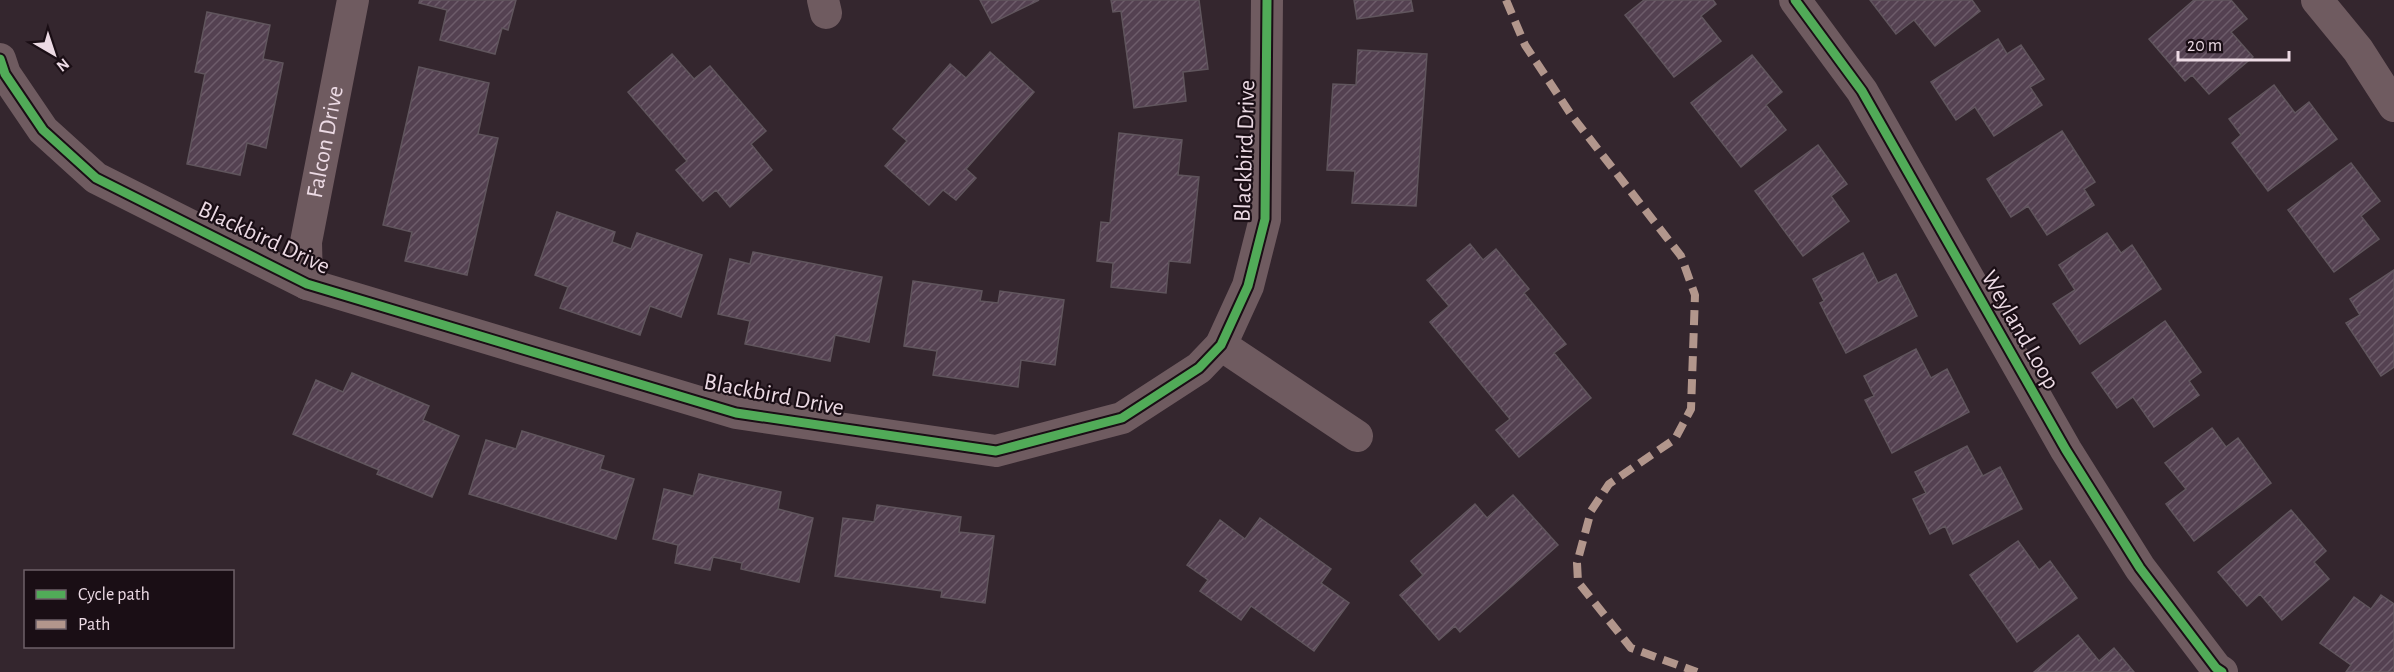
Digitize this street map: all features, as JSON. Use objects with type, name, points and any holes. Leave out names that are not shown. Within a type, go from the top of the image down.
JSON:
[{"type":"street","name":"Falcon Drive","points":[[308,284],[306,242],[353,0]]},
{"type":"street","name":"Blackbird Drive","points":[[0,59],[5,74],[43,130],[96,178],[308,284],[736,412],[996,451],[1122,418],[1199,368],[1221,345],[1248,286],[1265,219],[1267,0]]},
{"type":"street","name":"Weyland Loop","points":[[1795,0],[1862,91],[2066,450],[2140,568],[2216,668],[2222,672]]},
{"type":"street","points":[[2317,0],[2358,50],[2394,106]]},
{"type":"street","points":[[1221,345],[1358,436]]},
{"type":"building","points":[[420,0],[516,0],[508,30],[502,28],[495,54],[440,40],[447,10],[419,3]]},
{"type":"building","points":[[980,0],[1039,0],[992,23]]},
{"type":"building","points":[[1111,0],[1199,0],[1208,69],[1183,72],[1186,101],[1134,108],[1121,11],[1113,12]]},
{"type":"building","points":[[1354,0],[1411,0],[1413,11],[1357,19]]},
{"type":"building","points":[[1644,0],[1713,0],[1716,4],[1701,16],[1721,41],[1674,77],[1625,15]]},
{"type":"building","points":[[1870,0],[1972,0],[1980,11],[1935,46],[1914,20],[1896,34]]},
{"type":"building","points":[[2194,0],[2231,0],[2247,19],[2231,32],[2253,57],[2209,94],[2192,75],[2185,81],[2149,39]]},
{"type":"building","points":[[207,12],[270,25],[263,59],[283,63],[266,148],[247,143],[240,175],[187,164],[205,74],[195,72]]},
{"type":"building","points":[[1998,39],[2007,54],[2021,45],[2044,79],[2030,87],[2042,105],[1994,136],[1975,107],[1956,120],[1931,82]]},
{"type":"building","points":[[1358,50],[1427,54],[1416,206],[1352,203],[1355,171],[1327,170],[1333,84],[1356,85]]},
{"type":"building","points":[[990,52],[1034,92],[966,169],[976,178],[956,200],[943,190],[929,205],[885,166],[907,141],[893,129],[950,64],[966,78]]},
{"type":"building","points":[[672,54],[694,79],[710,66],[766,131],[751,144],[772,170],[730,207],[716,190],[703,201],[676,170],[687,161],[628,92]]},
{"type":"building","points":[[1752,55],[1782,92],[1766,105],[1786,130],[1741,167],[1691,103]]},
{"type":"building","points":[[419,67],[489,83],[478,134],[498,138],[467,275],[405,261],[412,232],[383,225]]},
{"type":"building","points":[[2274,85],[2295,113],[2309,102],[2337,139],[2268,191],[2232,143],[2241,135],[2229,119]]},
{"type":"building","points":[[2062,131],[2095,182],[2084,189],[2094,205],[2047,235],[2028,206],[2011,217],[1987,179]]},
{"type":"building","points":[[1119,133],[1182,140],[1178,175],[1199,177],[1190,263],[1169,261],[1166,293],[1111,287],[1113,263],[1097,261],[1101,222],[1110,223]]},
{"type":"building","points":[[1818,145],[1847,184],[1831,196],[1849,221],[1803,256],[1755,191]]},
{"type":"building","points":[[2351,163],[2380,201],[2361,216],[2379,239],[2334,272],[2288,210]]},
{"type":"building","points":[[557,212],[615,232],[612,242],[631,249],[637,233],[702,255],[681,317],[650,306],[640,335],[560,308],[568,287],[535,275]]},
{"type":"building","points":[[2107,233],[2121,253],[2132,245],[2161,289],[2080,344],[2053,304],[2075,290],[2059,265]]},
{"type":"building","points":[[1470,244],[1483,260],[1496,249],[1529,289],[1524,293],[1566,344],[1554,353],[1591,398],[1519,457],[1496,430],[1510,419],[1430,322],[1449,306],[1427,280]]},
{"type":"building","points":[[753,252],[882,277],[869,342],[835,335],[830,361],[745,344],[750,321],[718,314],[730,259],[750,264]]},
{"type":"building","points":[[1863,253],[1878,283],[1896,274],[1917,316],[1846,353],[1820,303],[1824,301],[1813,279]]},
{"type":"building","points":[[2394,270],[2394,367],[2381,376],[2346,323],[2360,315],[2350,299]]},
{"type":"building","points":[[913,281],[982,291],[980,301],[998,303],[1000,291],[1064,300],[1055,365],[1021,360],[1018,387],[933,375],[937,351],[904,346]]},
{"type":"building","points":[[2165,321],[2201,372],[2189,381],[2199,395],[2154,427],[2133,397],[2117,408],[2092,373]]},
{"type":"building","points":[[1916,349],[1931,378],[1947,369],[1969,412],[1892,453],[1865,400],[1874,396],[1864,376]]},
{"type":"building","points":[[352,373],[429,406],[423,420],[459,436],[432,497],[377,474],[379,470],[293,434],[316,380],[343,392]]},
{"type":"building","points":[[2212,428],[2226,447],[2238,438],[2271,483],[2194,541],[2166,504],[2186,489],[2165,463]]},
{"type":"building","points":[[522,431],[604,456],[600,469],[634,479],[616,539],[469,494],[486,440],[516,449]]},
{"type":"building","points":[[1967,446],[1983,476],[2000,467],[2022,509],[1953,544],[1945,526],[1930,534],[1913,499],[1926,493],[1915,472]]},
{"type":"building","points":[[699,474],[781,492],[778,509],[813,518],[799,582],[741,569],[742,563],[713,557],[710,570],[675,563],[678,545],[653,539],[664,489],[693,496]]},
{"type":"building","points":[[1513,495],[1558,545],[1460,632],[1455,626],[1439,640],[1400,595],[1423,575],[1411,561],[1475,504],[1487,518]]},
{"type":"building","points":[[877,505],[961,517],[959,532],[994,536],[985,603],[941,597],[942,591],[835,576],[843,518],[874,522]]},
{"type":"building","points":[[2291,510],[2326,551],[2314,562],[2329,579],[2282,620],[2260,594],[2247,606],[2218,572]]},
{"type":"building","points":[[1260,518],[1331,569],[1321,583],[1349,603],[1314,651],[1251,606],[1241,620],[1200,591],[1208,580],[1187,565],[1220,520],[1245,539]]},
{"type":"building","points":[[2018,541],[2039,570],[2050,561],[2077,598],[2017,642],[1970,575]]},
{"type":"building","points":[[2381,595],[2394,604],[2394,672],[2346,672],[2351,665],[2320,643],[2354,597],[2371,609]]},
{"type":"building","points":[[2078,635],[2099,661],[2114,648],[2134,672],[2034,672]]},
{"type":"marked path","points":[[1506,0],[1525,45],[1572,116],[1681,256],[1695,295],[1691,409],[1675,439],[1609,484],[1591,511],[1577,563],[1578,582],[1631,648],[1697,672]]},
{"type":"cycle path","points":[[0,59],[5,74],[43,130],[96,178],[307,284],[736,413],[996,451],[1122,418],[1199,368],[1221,345],[1248,286],[1265,219],[1267,0]]},
{"type":"cycle path","points":[[1795,0],[1862,91],[2066,450],[2140,568],[2216,668],[2222,672]]}]
